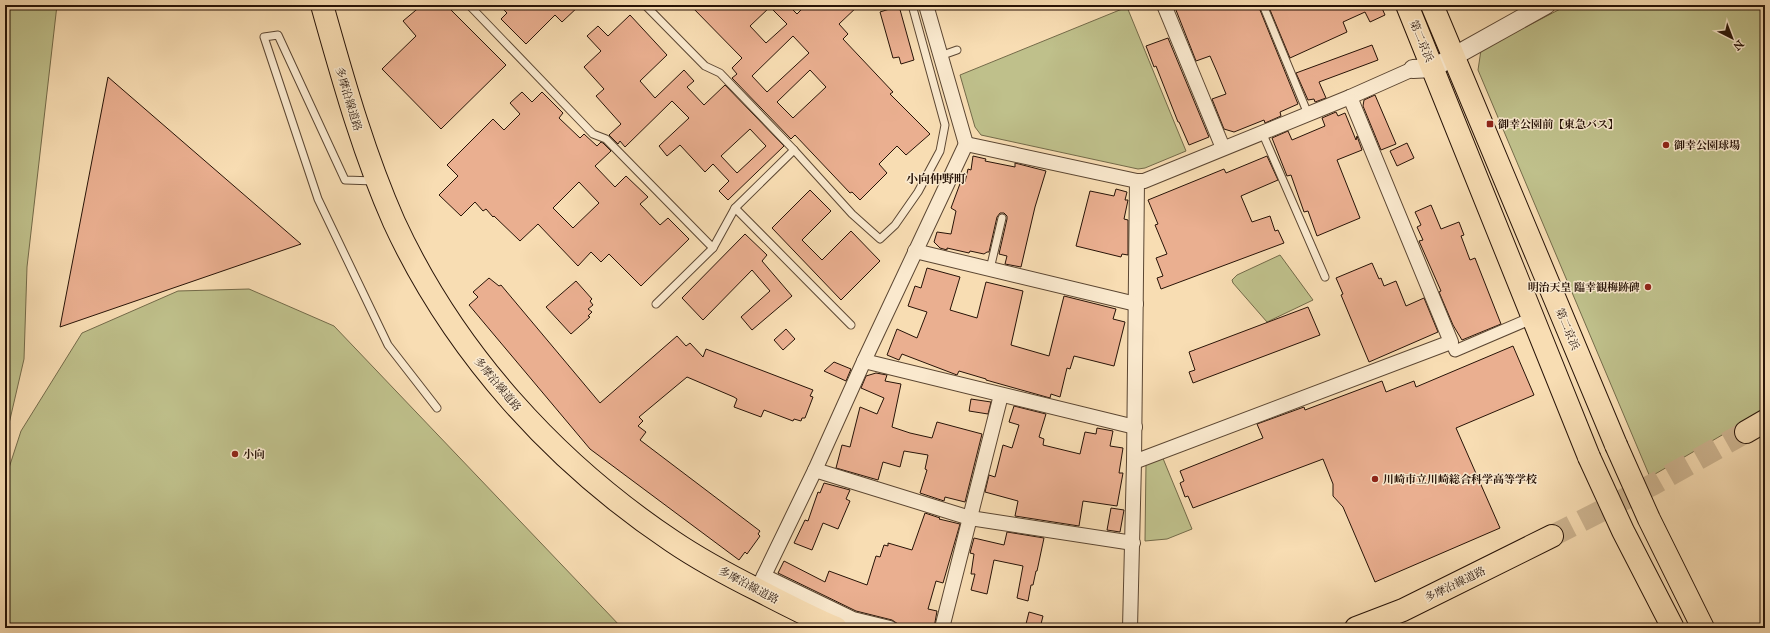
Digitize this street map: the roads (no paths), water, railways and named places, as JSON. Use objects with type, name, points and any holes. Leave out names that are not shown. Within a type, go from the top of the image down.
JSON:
[{"type":"main road","name":"多摩沿線道路","points":[[322,5],[347,95],[377,181],[405,243],[446,314],[486,370],[535,427],[573,464],[625,508],[684,549],[760,583],[836,628]]},
{"type":"main road","name":"第二京浜","points":[[1407,5],[1424,65],[1590,457],[1623,531],[1673,628]]},
{"type":"main road","name":"第二京浜","points":[[1432,5],[1648,519],[1703,628]]},
{"type":"main road","points":[[1746,432],[1765,421]]},
{"type":"main road","name":"多摩沿線道路","points":[[1356,628],[1403,610],[1552,536]]},
{"type":"street","points":[[890,628],[852,619],[760,583],[815,470],[915,250],[966,144],[926,5]]},
{"type":"street","points":[[1164,5],[1223,148]]},
{"type":"street","points":[[1452,52],[1524,5]]},
{"type":"street","points":[[966,144],[1137,182],[1151,179],[1424,65],[1546,5]]},
{"type":"street","points":[[1350,97],[1455,351],[1532,318]]},
{"type":"street","points":[[1130,628],[1135,427],[1137,182]]},
{"type":"street","points":[[915,250],[1136,304]]},
{"type":"street","points":[[1134,462],[1451,342]]},
{"type":"street","points":[[864,361],[1135,427]]},
{"type":"street","points":[[942,628],[1001,394]]},
{"type":"street","points":[[815,470],[970,518],[1133,543]]},
{"type":"lane","points":[[469,5],[593,134],[606,139],[713,248]]},
{"type":"lane","points":[[645,5],[705,66],[720,73],[794,150],[852,214],[880,239],[895,225],[918,192],[940,151],[945,125],[912,5]]},
{"type":"lane","points":[[1263,5],[1308,114]]},
{"type":"lane","points":[[377,181],[344,180],[278,36],[264,37],[318,199],[388,345],[437,408]]},
{"type":"lane","points":[[940,56],[958,50]]},
{"type":"lane","points":[[1262,132],[1325,277]]},
{"type":"lane","points":[[656,304],[713,248],[735,208],[794,150]]},
{"type":"lane","points":[[735,208],[850,325]]},
{"type":"lane","points":[[990,269],[1002,218]]},
{"type":"tunnel","points":[[1552,536],[1654,484],[1746,432]]},
{"type":"place","name":"御幸公園前【東急バス】","points":[[1490,124]]},
{"type":"place","name":"御幸公園球場","points":[[1666,145]]},
{"type":"place","name":"明治天皇 臨幸観梅跡碑","points":[[1648,287]]},
{"type":"place","name":"小向","points":[[235,454]]},
{"type":"place","name":"川崎市立川崎総合科学高等学校","points":[[1375,479]]},
{"type":"district","name":"小向仲野町","points":[[936,179]]}]
